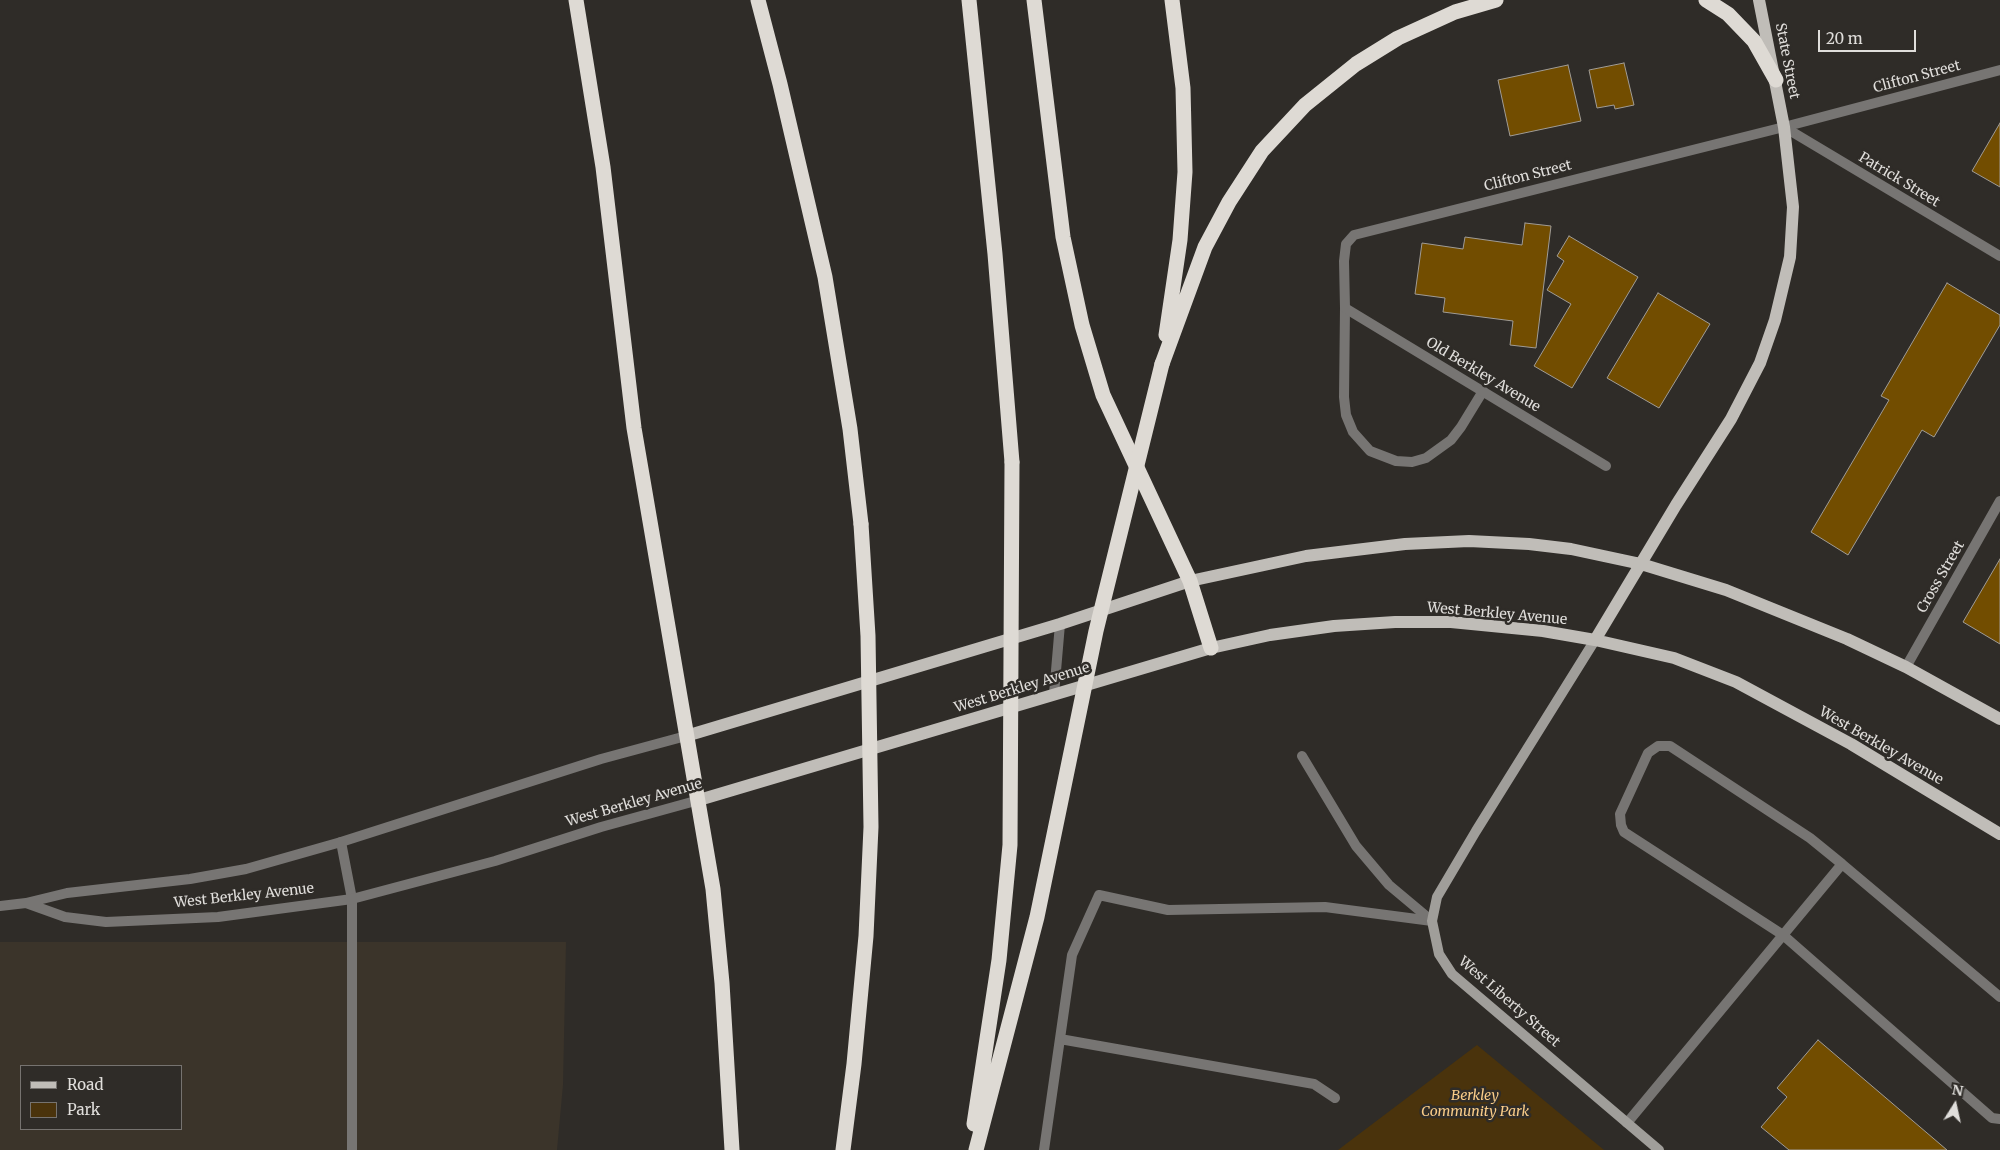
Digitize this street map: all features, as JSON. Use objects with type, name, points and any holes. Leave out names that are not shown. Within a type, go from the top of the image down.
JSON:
[{"type":"highway","points":[[576,0],[603,168],[634,428],[686,736],[699,800],[712,888],[722,983],[732,1150]]},
{"type":"highway","points":[[758,0],[825,277],[850,429],[860,524],[868,636],[871,827],[866,936],[854,1064],[843,1150]]},
{"type":"highway","points":[[969,0],[995,254],[1012,462],[1010,845],[998,960],[971,1150]]},
{"type":"highway","points":[[1034,0],[1063,237],[1082,325],[1103,395],[1190,581],[1211,648]]},
{"type":"highway","points":[[976,1150],[1037,917],[1096,631],[1162,364],[1180,240],[1185,172],[1182,88],[1172,0]]},
{"type":"highway","points":[[1162,364],[1205,247],[1229,202],[1262,150],[1305,105],[1356,64],[1398,38],[1455,12],[1496,0]]},
{"type":"highway","points":[[1706,0],[1728,14],[1754,41],[1776,80]]},
{"type":"main road","name":"State Street","points":[[1759,0],[1784,127]]},
{"type":"main road","points":[[1432,921],[1437,897],[1731,419],[1760,363],[1775,320],[1790,257],[1793,207],[1784,127]]},
{"type":"main road","name":"West Berkley Avenue","points":[[686,736],[1060,624],[1190,581],[1306,556],[1405,544],[1469,541],[1528,544],[1571,549],[1641,564],[1726,590],[1847,639],[1906,667],[2000,720]]},
{"type":"main road","name":"West Berkley Avenue","points":[[699,800],[1211,648],[1270,635],[1325,627],[1395,622],[1451,622],[1543,631],[1595,640],[1674,658],[1736,682],[1851,744],[2000,834]]},
{"type":"main road","name":"West Liberty Street","points":[[1432,921],[1439,954],[1452,974],[1659,1150]]},
{"type":"street","name":"Clifton Street","points":[[1483,391],[1451,440],[1426,458],[1412,462],[1396,461],[1370,451],[1353,432],[1346,415],[1344,397],[1345,252],[1346,244],[1354,235],[1784,127],[2000,70]]},
{"type":"street","name":"Patrick Street","points":[[1784,127],[2000,256]]},
{"type":"street","name":"Old Berkley Avenue","points":[[1345,308],[1606,466]]},
{"type":"street","name":"Cross Street","points":[[1906,667],[2000,501]]},
{"type":"street","points":[[1054,694],[1060,624]]},
{"type":"street","name":"West Berkley Avenue","points":[[0,906],[26,904],[67,892],[190,879],[246,869],[341,842],[601,759],[686,736]]},
{"type":"street","points":[[2000,997],[1810,838],[1670,746],[1658,746],[1648,753],[1620,814],[1624,832],[1783,935],[1992,1118],[2000,1119]]},
{"type":"street","points":[[1302,756],[1356,846],[1390,885],[1432,921]]},
{"type":"street","name":"West Berkley Avenue","points":[[26,904],[65,917],[106,922],[218,917],[352,899],[494,861],[601,827],[699,800]]},
{"type":"street","points":[[341,842],[352,899],[352,1150]]},
{"type":"street","points":[[1627,1123],[1842,864]]},
{"type":"street","points":[[1044,1150],[1072,955],[1099,895],[1168,910],[1324,907],[1432,921]]},
{"type":"street","points":[[1060,1038],[1314,1084],[1335,1098]]},
{"type":"shaded area","points":[[0,942],[566,942],[563,1085],[557,1150],[0,1150]]},
{"type":"green space","name":"Berkley Community Park","points":[[1477,1045],[1604,1150],[1338,1150]]},
{"type":"building","points":[[1624,63],[1634,105],[1615,109],[1614,105],[1597,108],[1589,70]]},
{"type":"building","points":[[1568,65],[1581,121],[1510,136],[1498,80]]},
{"type":"building","points":[[2000,123],[2000,187],[1972,171]]},
{"type":"building","points":[[1525,223],[1551,226],[1536,348],[1510,345],[1513,321],[1443,312],[1445,298],[1415,294],[1422,243],[1463,249],[1465,237],[1522,245]]},
{"type":"building","points":[[1569,236],[1638,277],[1572,388],[1534,366],[1571,304],[1547,290],[1564,261],[1557,256]]},
{"type":"building","points":[[1947,283],[2000,315],[2000,325],[1934,437],[1922,430],[1848,555],[1811,532],[1889,400],[1881,396]]},
{"type":"building","points":[[1658,293],[1710,324],[1659,408],[1607,378]]},
{"type":"building","points":[[2000,559],[2000,644],[1963,622]]},
{"type":"building","points":[[1818,1040],[1947,1150],[1789,1150],[1761,1127],[1787,1097],[1777,1088]]}]
